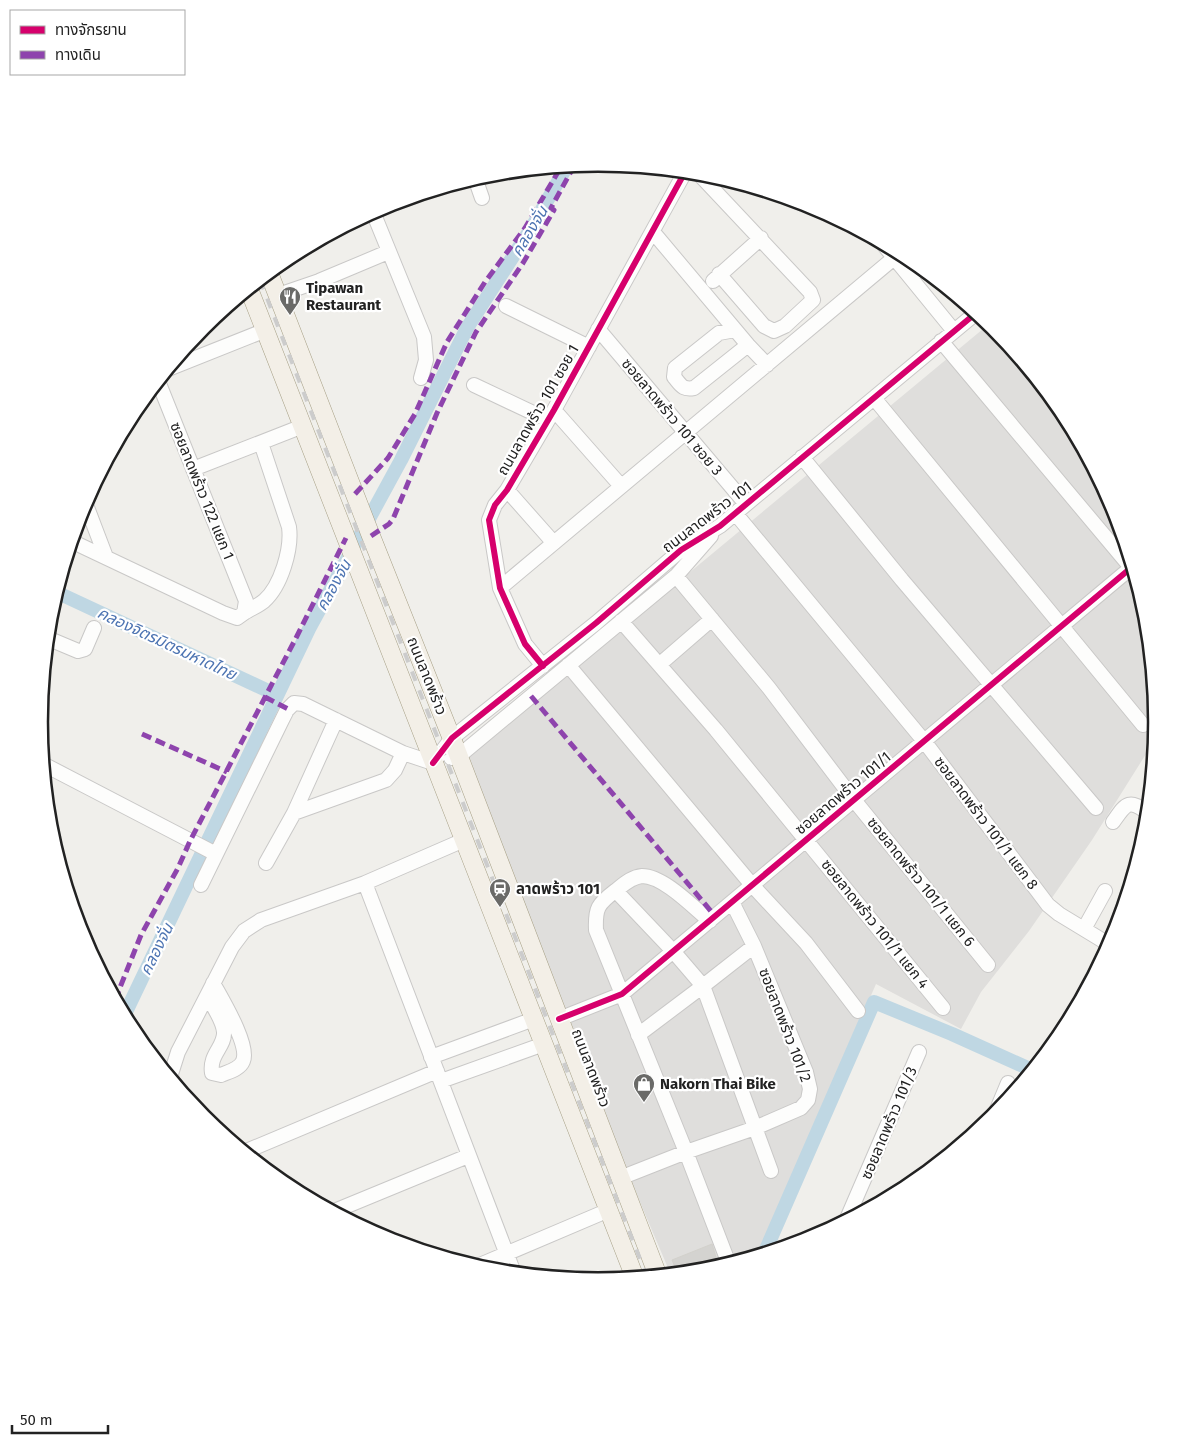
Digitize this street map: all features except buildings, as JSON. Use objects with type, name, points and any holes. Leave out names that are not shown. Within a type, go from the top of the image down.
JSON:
[{"type":"main road","name":"ถนนลาดพร้าว","points":[[272,280],[372,539],[459,756],[656,1270]]},
{"type":"main road","name":"ถนนลาดพร้าว","points":[[252,295],[633,1272]]},
{"type":"street","name":"ถนนลาดพร้าว 101 ซอย 1","points":[[543,666],[525,644],[500,588],[488,520],[495,505],[507,490],[551,415],[681,179]]},
{"type":"street","points":[[708,184],[761,238],[810,292],[813,300],[785,326],[774,331],[764,326],[716,278],[761,238]]},
{"type":"street","points":[[477,186],[482,198]]},
{"type":"street","points":[[376,219],[424,337],[426,360],[421,378]]},
{"type":"street","points":[[652,232],[767,365]]},
{"type":"street","points":[[278,295],[319,281],[388,252]]},
{"type":"street","points":[[500,588],[893,258]]},
{"type":"street","points":[[905,266],[954,331]]},
{"type":"street","points":[[745,305],[731,325],[675,368],[674,377],[684,388],[694,388],[748,345]]},
{"type":"street","points":[[506,306],[589,347]]},
{"type":"street","name":"ถนนลาดพร้าว 101","points":[[433,763],[459,756],[676,576],[720,526],[735,513],[970,318]]},
{"type":"street","name":"ซอยลาดพร้าว 101 ซอย 3","points":[[598,329],[746,504]]},
{"type":"street","points":[[181,364],[266,330]]},
{"type":"street","points":[[941,341],[1122,557]]},
{"type":"street","points":[[474,385],[551,415],[621,486]]},
{"type":"street","name":"ซอยลาดพร้าว 122 แยก 1","points":[[161,388],[245,607]]},
{"type":"street","points":[[874,398],[1143,725]]},
{"type":"street","points":[[193,469],[302,426]]},
{"type":"street","points":[[78,544],[222,613],[237,618],[245,607],[265,600],[274,588],[283,568],[290,538],[289,527],[260,443]]},
{"type":"street","points":[[802,457],[902,580],[1096,808]]},
{"type":"street","points":[[507,490],[553,542]]},
{"type":"street","points":[[89,512],[106,557]]},
{"type":"street","name":"ซอยลาดพร้าว 101/1 แยก 8","points":[[735,513],[924,741],[1048,905],[1059,914],[1103,941]]},
{"type":"street","name":"ถนนลาดพร้าว 101","points":[[433,763],[452,738],[596,624],[681,550],[720,526]]},
{"type":"street","name":"ซอยลาดพร้าว 101/1","points":[[559,1020],[622,994],[1127,572]]},
{"type":"street","name":"ซอยลาดพร้าว 101/1 แยก 6","points":[[676,576],[769,688],[854,800],[988,965]]},
{"type":"street","points":[[660,664],[712,619]]},
{"type":"street","name":"ซอยลาดพร้าว 101/1 แยก 4","points":[[621,621],[716,730],[943,1008]]},
{"type":"street","points":[[54,641],[78,651],[85,649],[94,628]]},
{"type":"street","points":[[568,665],[752,885],[806,943],[858,1011]]},
{"type":"street","points":[[201,885],[215,853],[287,710],[294,704],[303,704],[402,753],[433,763]]},
{"type":"street","points":[[266,863],[294,813],[336,720]]},
{"type":"street","points":[[294,813],[386,780],[395,770],[402,753]]},
{"type":"street","points":[[50,768],[215,853]]},
{"type":"street","points":[[1113,822],[1125,806],[1136,804],[1142,808]]},
{"type":"street","points":[[172,1071],[178,1052],[232,947],[244,931],[261,920],[365,883],[464,840]]},
{"type":"street","points":[[710,921],[662,882],[642,876],[631,879],[602,901],[597,908],[596,930],[726,1257]]},
{"type":"street","points":[[365,883],[511,1265]]},
{"type":"street","points":[[616,891],[673,951],[703,986],[771,1171]]},
{"type":"street","points":[[1084,929],[1105,891]]},
{"type":"street","name":"ซอยลาดพร้าว 101/2","points":[[620,1178],[755,1128],[802,1108],[808,1100],[810,1089],[806,1072],[754,946],[732,902]]},
{"type":"street","points":[[638,1035],[754,946]]},
{"type":"street","points":[[210,990],[232,1017],[245,1054],[243,1063],[236,1069],[221,1076],[212,1073],[211,1063],[224,1034],[210,990]]},
{"type":"street","points":[[431,1057],[534,1019]]},
{"type":"street","points":[[251,1149],[439,1076],[544,1044]]},
{"type":"street","name":"ซอยลาดพร้าว 101/3","points":[[850,1211],[919,1052]]},
{"type":"street","points":[[1003,1095],[1008,1083]]},
{"type":"street","points":[[341,1208],[468,1156]]},
{"type":"street","points":[[488,1261],[609,1210]]},
{"type":"shaded area","points":[[983,329],[1035,387],[1075,447],[1107,512],[1130,580],[1144,651],[1147,686],[1147,752],[1092,840],[1029,931],[981,992],[961,1029],[876,984],[760,1248],[740,1254],[668,1268],[455,767]]},
{"type":"waterway","name":"คลองจั่น","points":[[128,1008],[309,629],[401,460],[467,328],[532,227],[563,173]]},
{"type":"waterway","name":"คลองจิตรมิตรมหาดไทย","points":[[63,595],[277,695]]},
{"type":"waterway","points":[[767,1246],[874,1002],[1027,1068]]},
{"type":"railway","points":[[262,286],[645,1271]]},
{"type":"marked path","points":[[371,536],[389,524],[393,519],[437,413],[476,332],[523,263],[554,210],[551,208],[570,173]]},
{"type":"marked path","points":[[355,494],[388,458],[415,414],[447,342],[485,282],[525,228],[557,174]]},
{"type":"marked path","points":[[118,992],[141,935],[178,868],[190,841],[346,538]]},
{"type":"marked path","points":[[531,696],[715,916]]},
{"type":"marked path","points":[[265,697],[288,709]]},
{"type":"marked path","points":[[142,734],[227,772]]},
{"type":"cycle path","points":[[543,666],[525,644],[500,588],[489,520],[495,505],[507,490],[554,410],[681,179]]},
{"type":"cycle path","points":[[433,763],[452,738],[596,623],[681,550],[720,526],[970,318]]},
{"type":"cycle path","points":[[559,1019],[622,994],[1127,571]]},
{"type":"place","name":"Tipawan Restaurant","points":[[290,316]]},
{"type":"place","name":"ลาดพร้าว 101","points":[[500,908]]},
{"type":"place","name":"Nakorn Thai Bike","points":[[644,1103]]}]
